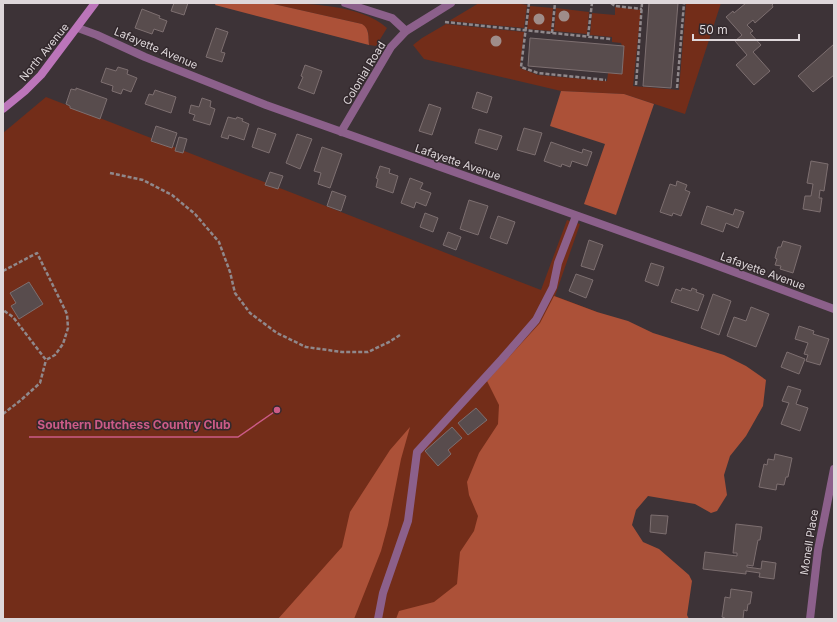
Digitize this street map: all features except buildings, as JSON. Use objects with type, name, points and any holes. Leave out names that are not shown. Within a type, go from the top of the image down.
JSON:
[{"type":"main road","name":"North Avenue","points":[[3,109],[41,76],[96,3]]},
{"type":"street","points":[[345,3],[392,18],[406,31]]},
{"type":"street","name":"Colonial Road","points":[[341,132],[391,48],[406,31],[451,3]]},
{"type":"street","name":"Lafayette Avenue","points":[[78,28],[97,35],[144,57],[230,91],[834,310]]},
{"type":"street","points":[[378,619],[383,593],[408,521],[417,452],[536,320],[553,287],[558,263],[576,216]]},
{"type":"street","name":"Monell Place","points":[[810,619],[818,550],[834,469]]},
{"type":"path","points":[[529,3],[521,67],[538,73],[606,80]]},
{"type":"path","points":[[552,33],[555,3]]},
{"type":"path","points":[[588,36],[592,3]]},
{"type":"path","points":[[611,3],[616,6],[642,9]]},
{"type":"path","points":[[636,85],[642,3]]},
{"type":"path","points":[[677,88],[684,3]]},
{"type":"path","points":[[445,22],[611,39]]},
{"type":"path","points":[[110,173],[143,180],[172,195],[195,214],[219,242],[230,272],[235,293],[250,313],[277,333],[306,348],[342,352],[368,352],[400,335]]},
{"type":"path","points":[[3,271],[37,253],[67,314],[68,328],[63,344],[55,355],[46,360],[40,383],[3,414]]},
{"type":"path","points":[[3,310],[13,317],[46,360]]},
{"type":"shaded area","points":[[216,3],[269,3],[362,24],[365,26],[367,31],[369,45],[215,5]]},
{"type":"shaded area","points":[[269,3],[331,6],[362,14],[376,20],[387,28],[376,46],[369,45],[368,31],[362,24]]},
{"type":"shaded area","points":[[479,3],[515,3],[527,5],[524,28],[449,21]]},
{"type":"shaded area","points":[[686,3],[721,3],[685,114],[624,94],[561,91],[424,59],[413,45],[446,24],[524,32],[520,68],[538,75],[607,81],[608,73],[622,46],[621,43],[612,42],[612,37],[590,35],[592,13],[615,15],[615,7],[641,10],[633,86],[679,90]]},
{"type":"shaded area","points":[[530,6],[553,8],[551,31],[527,29]]},
{"type":"shaded area","points":[[556,8],[589,12],[587,34],[554,31]]},
{"type":"shaded area","points":[[561,91],[624,94],[654,104],[616,215],[584,204],[605,144],[550,126]]},
{"type":"shaded area","points":[[46,97],[541,290],[567,220],[580,224],[555,296],[597,312],[645,619],[3,619],[3,133]]},
{"type":"shaded area","points":[[554,296],[597,312],[628,321],[653,333],[724,355],[746,366],[766,380],[763,406],[746,436],[730,456],[724,475],[727,495],[717,511],[711,513],[695,504],[648,496],[636,510],[632,525],[643,542],[659,549],[689,575],[692,581],[687,615],[689,619],[396,619],[399,611],[434,602],[457,584],[460,552],[474,531],[478,516],[469,495],[467,482],[479,453],[498,424],[499,405],[487,381],[540,323]]},
{"type":"shaded area","points":[[410,427],[401,459],[388,525],[381,551],[354,619],[278,619],[342,547],[350,512],[390,450]]},
{"type":"place","name":"Southern Dutchess Country Club","points":[[277,410]]}]
